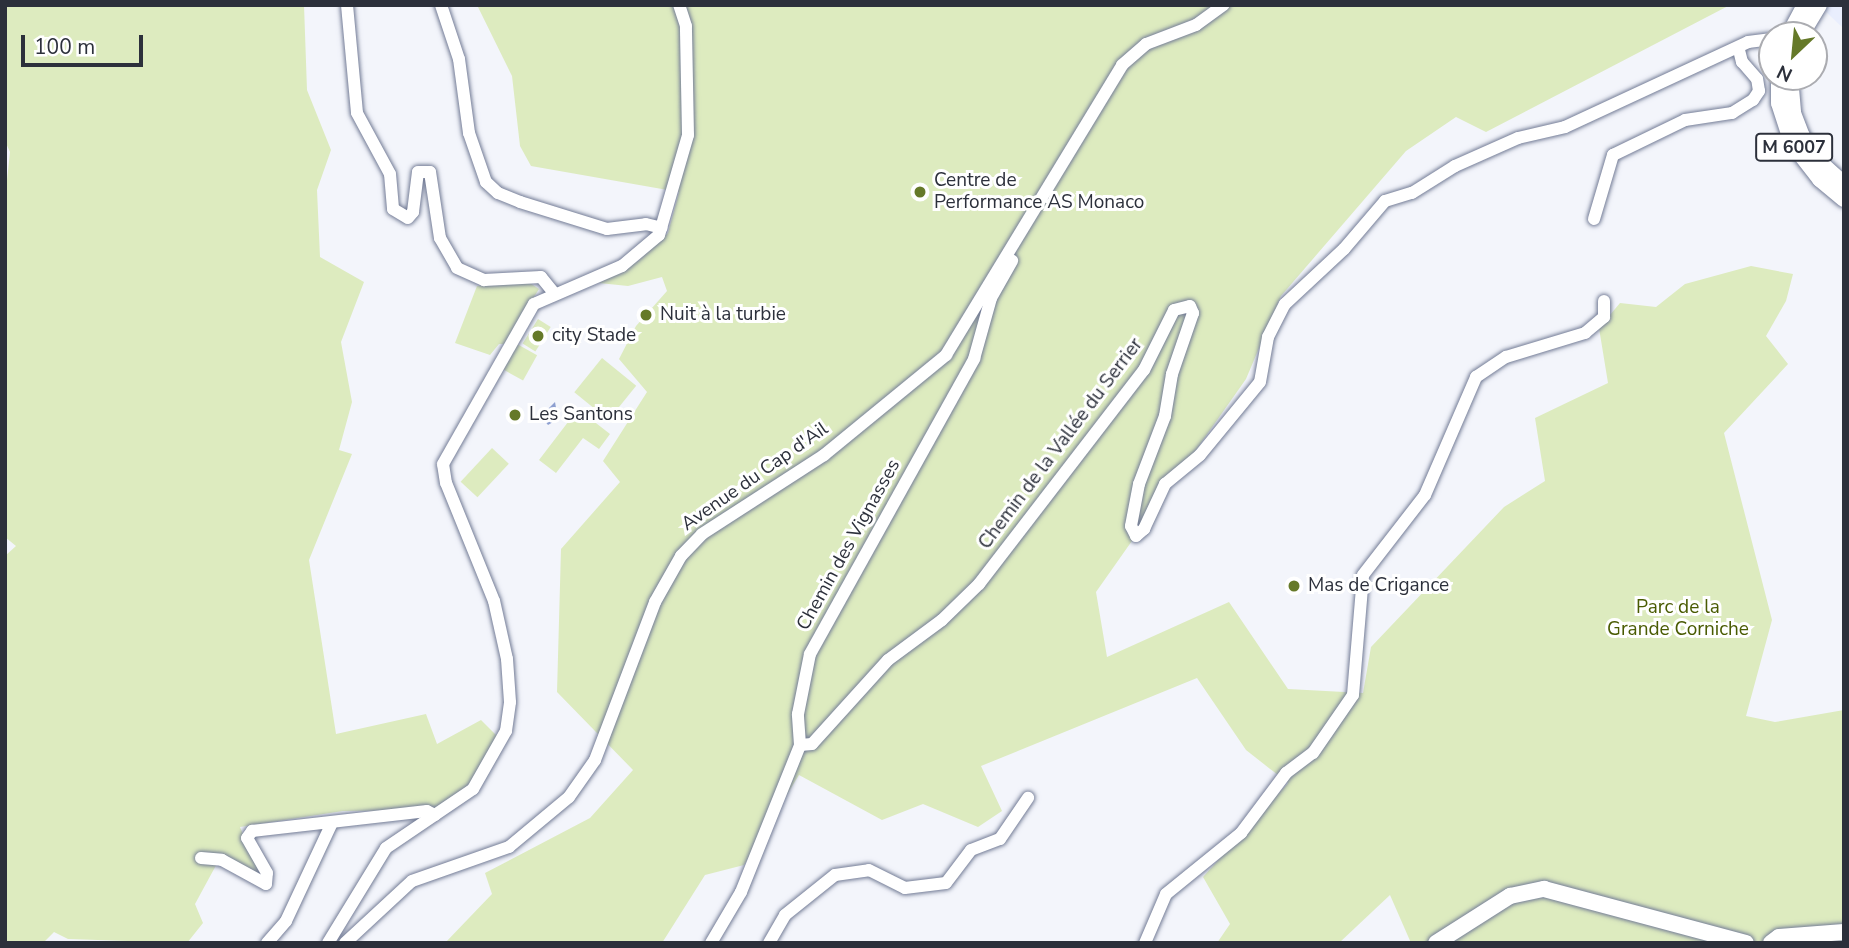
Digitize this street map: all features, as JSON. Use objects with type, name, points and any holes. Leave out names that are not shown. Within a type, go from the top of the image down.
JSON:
[{"type":"main road","points":[[1796,21],[1805,5]]},
{"type":"main road","points":[[1809,21],[1819,5]]},
{"type":"main road","name":"M 6007","points":[[1779,91],[1779,103],[1792,143],[1815,173],[1844,199]]},
{"type":"main road","name":"M 6007","points":[[1791,91],[1793,113],[1802,136],[1816,159],[1844,184]]},
{"type":"main road","points":[[1436,943],[1510,895],[1550,889],[1746,943]]},
{"type":"main road","points":[[1771,943],[1779,937],[1844,932]]},
{"type":"street","points":[[347,5],[357,113],[390,174],[393,209],[408,218],[413,212],[418,172],[430,172],[440,237],[457,268],[484,280],[541,277],[554,293]]},
{"type":"street","points":[[440,5],[459,59],[472,143],[486,182],[498,193],[520,202],[607,229],[646,224],[662,228]]},
{"type":"street","points":[[328,943],[386,848],[473,789],[506,731],[510,702],[494,601],[446,483],[443,464],[534,304],[554,293],[622,266],[643,252],[662,228],[688,135],[686,26],[679,5]]},
{"type":"street","name":"Avenue du Cap d'Ail","points":[[345,943],[412,880],[509,847],[556,810],[595,760],[655,602],[681,556],[702,534],[824,455],[946,355],[1122,65],[1146,44],[1196,25],[1224,5]]},
{"type":"street","name":"Chemin de la Vallée du Serrier","points":[[800,745],[812,744],[888,660],[942,620],[979,584],[1144,370],[1174,310],[1191,306],[1193,313],[1172,374],[1165,416],[1139,484],[1131,526],[1136,536],[1144,529],[1165,484],[1200,455],[1260,383],[1268,337],[1285,304],[1344,249],[1385,201],[1412,193],[1455,166],[1518,138],[1565,127],[1739,50],[1748,42],[1758,41]]},
{"type":"street","points":[[1594,219],[1613,155],[1685,120],[1731,113],[1754,100],[1759,91],[1756,79],[1742,62],[1739,50]]},
{"type":"street","name":"Chemin des Vignasses","points":[[711,943],[741,891],[800,745],[798,714],[810,654],[974,359],[977,337],[991,298],[1011,265],[1010,252]]},
{"type":"street","points":[[1145,943],[1166,894],[1241,833],[1286,773],[1313,753],[1353,695],[1363,575],[1425,495],[1476,377],[1506,356],[1585,333],[1604,317],[1604,301]]},
{"type":"street","points":[[963,331],[977,337]]},
{"type":"street","points":[[769,943],[785,915],[835,874],[869,870],[905,888],[950,881],[971,850],[1000,839],[1028,798]]},
{"type":"street","points":[[201,858],[222,860],[266,884],[267,873],[248,833],[331,825],[427,811],[435,815]]},
{"type":"street","points":[[267,943],[286,921],[331,825]]},
{"type":"shaded area","points":[[1826,5],[1844,5],[1844,29],[1823,9]]},
{"type":"green space","points":[[5,5],[304,5],[307,90],[331,150],[317,190],[320,257],[364,282],[341,342],[352,402],[339,450],[352,454],[309,560],[336,734],[426,714],[437,744],[481,720],[499,738],[474,780],[438,810],[343,811],[240,827],[260,875],[220,858],[195,904],[203,923],[187,943],[68,939],[54,932],[43,943],[5,943],[5,556],[16,546],[5,537],[5,199],[10,152],[5,141]]},
{"type":"green space","name":"Parc de la Grande Corniche","points":[[477,5],[1730,5],[1486,132],[1456,117],[1406,151],[1281,296],[1246,379],[1096,592],[1107,657],[1229,602],[1288,689],[1363,693],[1371,647],[1504,507],[1545,481],[1535,418],[1608,383],[1599,328],[1620,303],[1656,307],[1685,284],[1751,266],[1793,274],[1786,301],[1766,336],[1788,364],[1724,433],[1772,620],[1746,716],[1775,722],[1844,710],[1844,943],[1411,943],[1390,895],[1339,943],[1217,943],[1230,924],[1203,877],[1288,783],[1246,750],[1197,678],[981,766],[1002,811],[978,827],[923,804],[882,820],[799,775],[744,865],[705,875],[662,943],[445,943],[492,894],[485,873],[590,818],[633,770],[557,692],[561,549],[620,482],[603,461],[647,392],[619,359],[636,326],[667,291],[662,277],[628,286],[599,283],[638,261],[668,233],[679,192],[531,166],[520,146],[512,76]]},
{"type":"green space","points":[[527,281],[539,289],[504,344],[499,344],[490,355],[455,343],[477,286]]},
{"type":"green space","name":"city Stade","points":[[538,319],[551,327],[535,352],[523,344]]},
{"type":"green space","points":[[517,344],[537,355],[523,381],[503,369]]},
{"type":"green space","points":[[602,358],[636,386],[609,420],[574,392]]},
{"type":"green space","points":[[578,409],[610,434],[599,449],[583,438],[556,473],[539,460]]},
{"type":"green space","points":[[492,448],[509,464],[477,497],[461,482]]},
{"type":"water","points":[[555,402],[558,419],[548,425],[541,416]]},
{"type":"place","name":"Centre de Performance AS Monaco","points":[[920,192]]},
{"type":"place","name":"Nuit à la turbie","points":[[646,315]]},
{"type":"place","name":"city Stade","points":[[538,336]]},
{"type":"place","name":"Les Santons","points":[[515,415]]},
{"type":"place","name":"Mas de Crigance","points":[[1294,586]]}]
